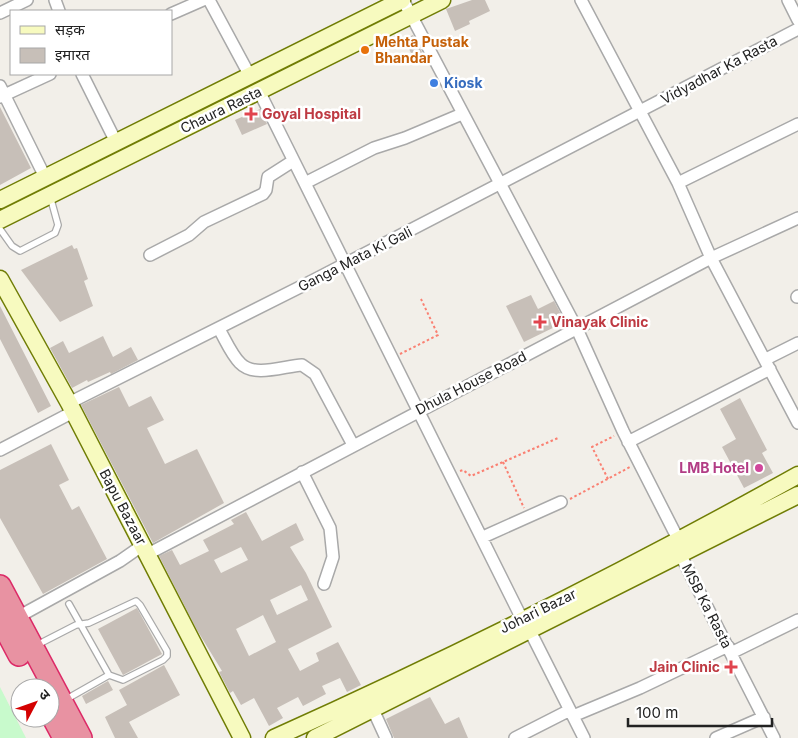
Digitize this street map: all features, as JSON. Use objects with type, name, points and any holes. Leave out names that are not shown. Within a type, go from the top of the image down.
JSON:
[{"type":"highway","points":[[0,586],[8,629],[32,678]]},
{"type":"highway","points":[[8,629],[32,648],[44,678]]},
{"type":"highway","points":[[60,713],[81,738]]},
{"type":"highway","points":[[60,724],[64,738]]},
{"type":"street","points":[[0,13],[27,0]]},
{"type":"street","points":[[172,14],[203,0]]},
{"type":"street","points":[[209,0],[250,76]]},
{"type":"street","name":"Chaura Rasta","points":[[0,200],[402,0]]},
{"type":"street","name":"MSB Ka Rasta","points":[[402,0],[577,329],[628,442],[774,738]]},
{"type":"street","name":"Chaura Rasta","points":[[0,220],[442,0]]},
{"type":"street","points":[[581,0],[678,183],[710,258],[798,423]]},
{"type":"street","points":[[788,0],[798,20]]},
{"type":"street","name":"Vidyadhar Ka Rasta","points":[[639,112],[798,29]]},
{"type":"street","points":[[45,177],[2,93],[47,75]]},
{"type":"street","points":[[82,75],[116,142]]},
{"type":"street","points":[[259,91],[346,264],[391,359],[584,738]]},
{"type":"street","name":"Ganga Mata Ki Gali","points":[[0,450],[71,408],[219,329],[639,112]]},
{"type":"street","points":[[305,182],[374,148],[405,138],[462,114]]},
{"type":"street","points":[[678,183],[798,124]]},
{"type":"street","points":[[150,255],[189,235],[204,222],[263,194],[266,190],[268,177],[294,161]]},
{"type":"street","name":"Dhula House Road","points":[[8,629],[120,561],[302,472],[710,258],[798,218]]},
{"type":"street","name":"Bapu Bazaar","points":[[0,279],[71,408],[242,738]]},
{"type":"street","points":[[219,329],[240,363],[248,369],[258,370],[302,365],[315,374],[353,445]]},
{"type":"street","points":[[628,442],[768,364],[798,343]]},
{"type":"street","points":[[302,472],[330,528],[333,557],[324,584]]},
{"type":"street","name":"Johari Bazar","points":[[680,548],[798,475]]},
{"type":"street","name":"Johari Bazar","points":[[315,738],[370,702],[431,671],[680,548],[798,495]]},
{"type":"street","points":[[483,538],[561,502]]},
{"type":"street","points":[[515,738],[571,713],[640,688],[798,620]]},
{"type":"street","points":[[370,702],[386,738]]},
{"type":"street","name":"Johari Bazar","points":[[274,738],[370,702]]},
{"type":"street","points":[[716,738],[764,718]]},
{"type":"lane","points":[[0,229],[12,246],[20,251],[55,233],[58,225],[49,194]]},
{"type":"lane","points":[[32,648],[80,624],[89,623],[136,602],[140,604],[167,651],[167,656],[163,660],[123,680],[109,676],[80,624],[69,604]]},
{"type":"lane","points":[[60,704],[109,676]]},
{"type":"path","points":[[391,359],[438,335],[421,299]]},
{"type":"path","points":[[608,479],[592,447],[623,431]]},
{"type":"path","points":[[450,475],[463,470],[471,476],[558,438]]},
{"type":"path","points":[[503,462],[528,516]]},
{"type":"path","points":[[561,502],[639,462]]},
{"type":"green space","points":[[0,687],[10,707],[10,728],[21,728],[26,738],[0,738]]},
{"type":"building","points":[[472,0],[485,0],[490,11],[469,21],[470,24],[455,31],[446,9]]},
{"type":"building","points":[[413,35],[423,54],[414,59],[404,39]]},
{"type":"building","points":[[0,107],[31,168],[0,185]]},
{"type":"building","points":[[260,109],[267,124],[242,135],[235,120]]},
{"type":"building","points":[[72,245],[74,249],[77,248],[88,279],[84,281],[93,306],[60,322],[21,270]]},
{"type":"building","points":[[531,295],[538,309],[554,301],[565,322],[524,342],[506,306]]},
{"type":"building","points":[[0,306],[51,406],[38,413],[0,339]]},
{"type":"building","points":[[103,336],[113,357],[131,347],[138,360],[111,374],[110,372],[88,382],[87,380],[72,388],[50,348],[63,341],[69,353]]},
{"type":"building","points":[[119,387],[129,407],[151,396],[164,420],[147,428],[165,464],[197,449],[224,503],[153,543],[81,405]]},
{"type":"building","points":[[740,398],[767,450],[762,453],[773,473],[744,488],[722,447],[736,439],[720,409]]},
{"type":"building","points":[[51,444],[69,480],[59,485],[72,510],[79,506],[107,559],[43,594],[0,518],[0,470]]},
{"type":"building","points":[[246,512],[262,541],[296,523],[304,540],[290,547],[306,573],[332,627],[288,649],[300,671],[319,661],[316,653],[338,642],[361,685],[347,692],[340,678],[322,686],[326,694],[303,706],[298,697],[277,708],[283,718],[269,726],[254,698],[241,705],[233,691],[230,693],[219,672],[222,671],[197,630],[159,556],[172,550],[180,565],[209,551],[203,540],[234,524],[231,520]],"holes":[[[241,547],[248,560],[221,573],[214,560]],[[301,585],[308,600],[277,615],[270,600]],[[263,615],[276,642],[249,656],[236,629]]]},
{"type":"building","points":[[137,608],[162,654],[123,675],[98,629]]},
{"type":"building","points":[[164,665],[180,695],[129,722],[138,738],[115,738],[105,717],[127,705],[119,690]]},
{"type":"building","points":[[108,681],[113,690],[86,704],[82,696]]},
{"type":"building","points":[[430,697],[445,724],[459,717],[468,738],[394,738],[386,719]]},
{"type":"place","name":"Mehta Pustak Bhandar","points":[[365,50]]},
{"type":"place","name":"Kiosk","points":[[434,83]]},
{"type":"place","name":"Goyal Hospital","points":[[251,114]]},
{"type":"place","name":"Vinayak Clinic","points":[[540,322]]},
{"type":"place","name":"LMB Hotel","points":[[759,468]]},
{"type":"place","name":"Jain Clinic","points":[[731,667]]}]
